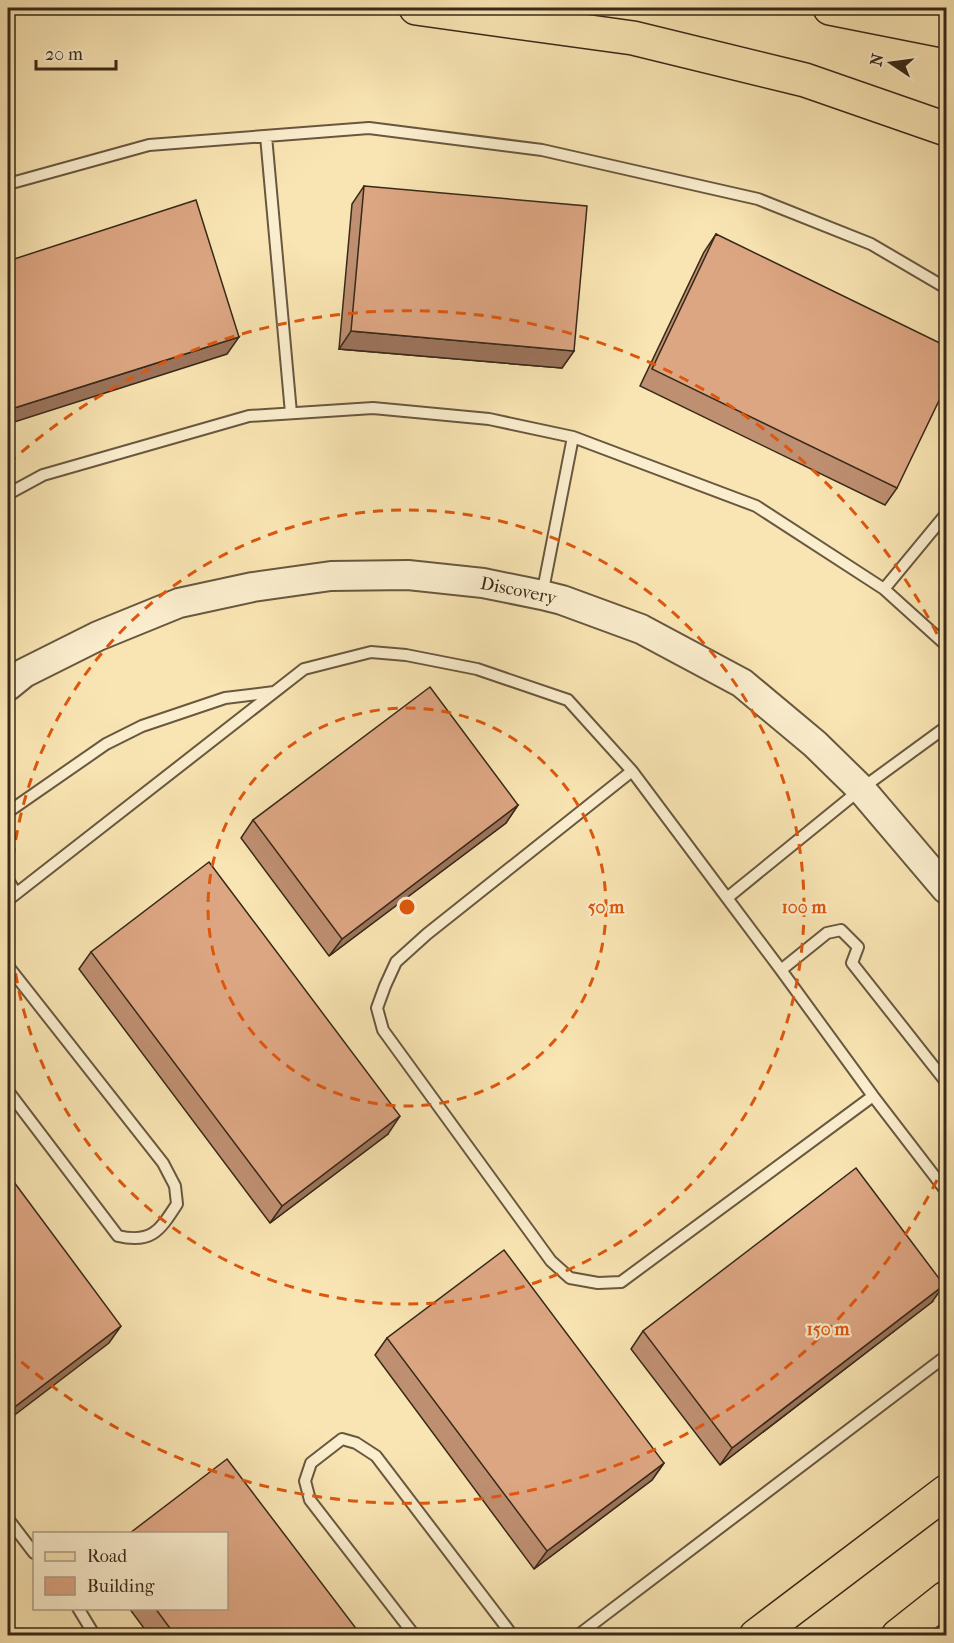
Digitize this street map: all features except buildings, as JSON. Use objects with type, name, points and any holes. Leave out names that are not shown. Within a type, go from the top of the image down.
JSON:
[{"type":"main road","points":[[416,8],[633,38],[805,81],[946,129]]},
{"type":"main road","points":[[830,8],[946,30]]},
{"type":"main road","points":[[756,1635],[946,1492]]},
{"type":"main road","points":[[898,1635],[946,1598]]},
{"type":"street","name":"Discovery","points":[[8,686],[24,673],[98,636],[179,603],[253,587],[331,576],[408,574],[483,583],[543,595],[641,629],[742,683],[815,744],[861,789],[946,889]]},
{"type":"lane","points":[[8,184],[149,145],[369,128],[542,150],[758,199],[871,243],[946,288]]},
{"type":"lane","points":[[266,136],[291,413]]},
{"type":"lane","points":[[8,494],[43,476],[249,416],[373,408],[489,419],[573,437],[756,506],[884,589],[946,645]]},
{"type":"lane","points":[[543,595],[573,437]]},
{"type":"lane","points":[[884,589],[946,514]]},
{"type":"lane","points":[[8,880],[12,897],[304,669],[371,652],[406,655],[477,669],[568,700],[632,771],[946,1191]]},
{"type":"lane","points":[[8,812],[106,744],[142,726],[225,698],[274,692]]},
{"type":"lane","points":[[727,898],[861,789],[946,727]]},
{"type":"lane","points":[[632,771],[419,941],[396,962],[377,1008],[383,1030],[551,1261],[570,1278],[597,1283],[621,1282],[873,1096]]},
{"type":"lane","points":[[781,970],[827,933],[841,930],[858,947],[852,963],[946,1082]]},
{"type":"lane","points":[[8,966],[163,1163],[175,1186],[177,1204],[165,1222],[154,1234],[136,1240],[118,1236],[8,1090]]},
{"type":"lane","points":[[577,1635],[946,1356]]},
{"type":"lane","points":[[415,1635],[310,1500],[305,1481],[311,1463],[342,1439],[356,1443],[376,1456],[513,1635]]},
{"type":"lane","points":[[8,1519],[33,1552]]},
{"type":"lane","points":[[79,1610],[95,1635]]}]
